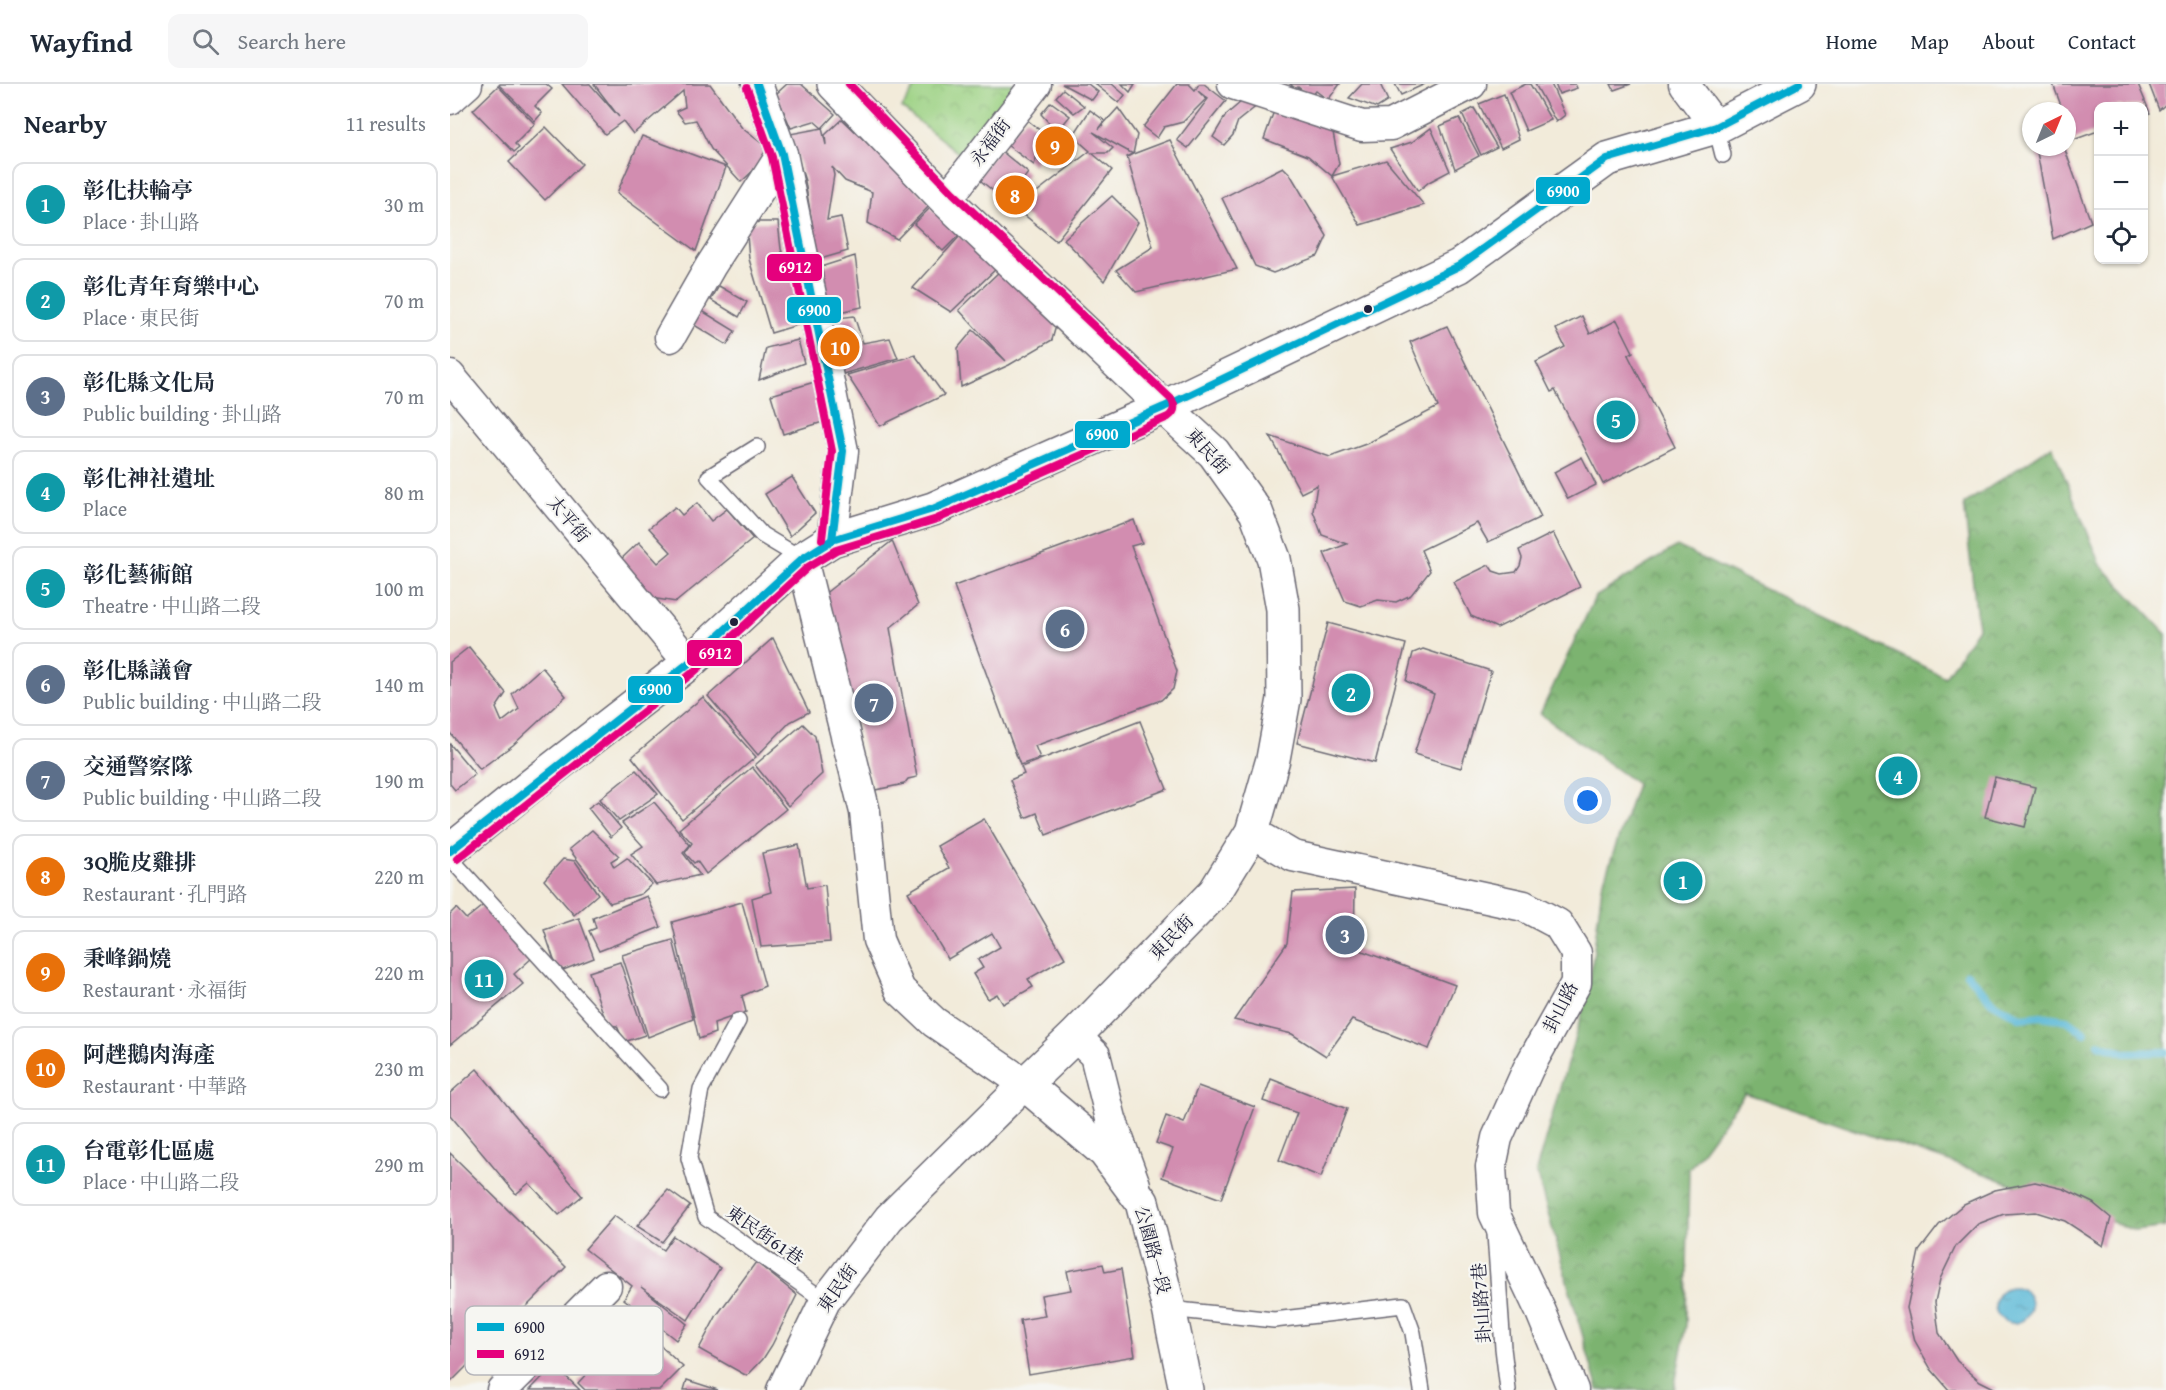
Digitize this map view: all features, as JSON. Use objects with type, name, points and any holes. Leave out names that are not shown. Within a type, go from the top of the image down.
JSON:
[{"type":"main road","name":"東民街","points":[[834,84],[946,200],[1214,453],[1256,512],[1274,559],[1283,609],[1284,699],[1273,759],[1252,832],[1215,892],[1075,1036],[1025,1083]]},
{"type":"main road","points":[[450,851],[689,663],[802,559],[832,540],[933,510],[1164,407],[1459,266],[1607,159],[1719,141],[1799,84]]},
{"type":"main road","name":"公園路一段","points":[[1025,1083],[1105,1152],[1142,1202],[1169,1309],[1186,1390]]},
{"type":"street","points":[[450,99],[467,84]]},
{"type":"street","points":[[757,84],[782,154],[843,451],[832,540]]},
{"type":"street","name":"永福街","points":[[946,200],[1036,84]]},
{"type":"street","points":[[1233,84],[1362,126],[1390,125],[1471,84]]},
{"type":"street","points":[[1684,84],[1719,141]]},
{"type":"street","points":[[670,338],[710,267],[782,154]]},
{"type":"street","name":"太平街","points":[[450,376],[689,663]]},
{"type":"street","points":[[802,559],[866,812],[878,940],[900,990],[909,999],[933,1022],[1025,1083]]},
{"type":"street","name":"卦山路","points":[[1252,832],[1293,856],[1524,906],[1558,924],[1576,953],[1576,982],[1528,1069],[1497,1138],[1491,1167],[1494,1213],[1573,1390]]},
{"type":"street","points":[[1075,1036],[1095,1055],[1111,1119],[1142,1202]]},
{"type":"street","name":"東民街","points":[[782,1390],[825,1301],[889,1218],[1025,1083]]},
{"type":"street","points":[[586,1306],[606,1286]]},
{"type":"street","points":[[502,1390],[517,1375]]},
{"type":"lane","points":[[757,447],[709,477],[762,536],[802,559]]},
{"type":"lane","points":[[450,858],[660,1089]]},
{"type":"lane","name":"東民街61巷","points":[[738,1021],[701,1089],[689,1158],[706,1217],[825,1301]]},
{"type":"lane","name":"卦山路7巷","points":[[1494,1213],[1508,1390]]},
{"type":"lane","points":[[1169,1309],[1274,1320],[1403,1305],[1413,1333],[1422,1390]]},
{"type":"green space","points":[[917,84],[1026,84],[967,160],[902,108]]},
{"type":"green space","points":[[2052,446],[2101,565],[2166,634],[2166,1227],[2135,1231],[1985,1174],[1745,1093],[1689,1169],[1686,1325],[1674,1390],[1598,1390],[1536,1171],[1589,988],[1602,886],[1637,784],[1540,714],[1595,597],[1677,546],[1945,677],[1978,628],[1964,504]]},
{"type":"water","points":[[2013,1287],[2026,1292],[2031,1305],[2026,1318],[2013,1323],[2000,1318],[1995,1305],[2000,1292]]},
{"type":"building","points":[[500,84],[546,84],[552,89],[535,106],[542,113],[535,121]]},
{"type":"building","points":[[562,84],[590,84],[619,117],[594,84],[710,84],[742,128],[773,152],[741,182],[711,149],[696,120],[685,122],[676,111],[685,107],[683,91],[633,134],[623,121],[605,134]]},
{"type":"building","points":[[787,84],[801,84],[835,114],[822,128],[814,121],[791,128],[776,94]]},
{"type":"building","points":[[1062,84],[1088,84],[1098,92],[1092,100]]},
{"type":"building","points":[[1095,84],[1112,84],[1125,95],[1119,103]]},
{"type":"building","points":[[1122,84],[1135,84],[1130,92]]},
{"type":"building","points":[[1177,84],[1189,84],[1195,90],[1199,84],[1204,84],[1226,101],[1188,148],[1177,140],[1208,99],[1198,91],[1206,99],[1183,122],[1164,127],[1157,138],[1143,127]]},
{"type":"building","points":[[1290,84],[1340,84],[1328,100],[1316,91],[1311,97]]},
{"type":"building","points":[[1362,84],[1380,84],[1388,101],[1377,108],[1349,98]]},
{"type":"building","points":[[1395,84],[1425,84],[1401,95]]},
{"type":"building","points":[[1530,84],[1551,120],[1526,131],[1509,92]]},
{"type":"building","points":[[1535,84],[1551,84],[1565,115],[1556,122]]},
{"type":"building","points":[[1555,84],[1575,84],[1577,88],[1559,94]]},
{"type":"building","points":[[1611,84],[1631,84],[1614,90]]},
{"type":"building","points":[[2053,84],[2138,84],[2145,102],[2094,102],[2094,132],[2076,139],[2076,102],[2060,102]]},
{"type":"building","points":[[2149,84],[2166,84],[2166,104],[2159,110]]},
{"type":"building","points":[[498,86],[535,124],[515,144],[519,148],[514,152],[473,110]]},
{"type":"building","points":[[1063,89],[1084,106],[1074,113],[1056,97]]},
{"type":"building","points":[[1504,94],[1519,139],[1501,148],[1479,104]]},
{"type":"building","points":[[1249,95],[1258,105],[1238,121],[1233,135],[1224,145],[1213,137],[1226,115]]},
{"type":"building","points":[[1051,102],[1070,116],[1057,132],[1041,114]]},
{"type":"building","points":[[1118,108],[1137,135],[1133,154],[1093,132],[1113,148],[1108,153],[1092,153],[1112,170],[1056,241],[1016,208],[1090,151],[1073,136],[1090,110],[1105,121],[1099,129]]},
{"type":"building","points":[[1275,108],[1332,127],[1339,164],[1332,176],[1308,156],[1264,139]]},
{"type":"building","points":[[1474,108],[1497,147],[1481,155],[1462,114]]},
{"type":"building","points":[[1459,118],[1479,156],[1455,169],[1440,126]]},
{"type":"building","points":[[842,119],[931,204],[897,239],[868,223],[872,192],[845,181],[832,167],[834,175],[827,220],[841,217],[848,251],[810,262],[805,225],[812,223],[805,181],[790,134],[822,128],[826,145],[825,135]]},
{"type":"building","points":[[1026,119],[1048,137],[1034,165],[1003,142]]},
{"type":"building","points":[[546,127],[582,164],[545,200],[509,162]]},
{"type":"building","points":[[1431,128],[1450,171],[1429,182],[1418,191],[1390,149],[1412,142]]},
{"type":"building","points":[[642,136],[726,167],[696,251],[617,193]]},
{"type":"building","points":[[1170,140],[1237,269],[1136,292],[1116,270],[1153,247],[1127,157]]},
{"type":"building","points":[[999,149],[1028,173],[1007,202],[976,177]]},
{"type":"building","points":[[2038,156],[2067,156],[2091,222],[2053,239]]},
{"type":"building","points":[[1386,160],[1424,205],[1360,225],[1332,176]]},
{"type":"building","points":[[1283,167],[1290,174],[1327,236],[1318,256],[1273,273],[1255,266],[1222,198]]},
{"type":"building","points":[[1112,196],[1138,222],[1104,281],[1064,239]]},
{"type":"building","points":[[930,208],[961,233],[943,251],[914,224]]},
{"type":"building","points":[[746,222],[778,222],[781,249],[794,283],[804,323],[771,333],[749,259]]},
{"type":"building","points":[[960,236],[999,266],[951,312],[913,288]]},
{"type":"building","points":[[855,256],[862,307],[827,315],[811,270]]},
{"type":"building","points":[[1000,271],[1057,322],[1052,340],[1009,365],[961,387],[958,348],[973,330],[1006,361],[959,310]]},
{"type":"building","points":[[719,286],[747,302],[739,317],[711,300]]},
{"type":"building","points":[[699,309],[735,331],[727,345],[691,323]]},
{"type":"building","points":[[854,316],[863,343],[890,338],[898,358],[836,376],[822,320]]},
{"type":"building","points":[[1582,316],[1590,334],[1617,320],[1633,352],[1628,355],[1675,447],[1603,484],[1555,390],[1551,392],[1536,362],[1565,347],[1556,329]]},
{"type":"building","points":[[1447,326],[1541,517],[1488,542],[1477,523],[1421,550],[1430,571],[1411,595],[1396,602],[1378,600],[1361,606],[1345,601],[1324,553],[1347,544],[1322,535],[1313,511],[1317,485],[1301,493],[1270,436],[1330,457],[1366,444],[1438,407],[1410,342]]},
{"type":"building","points":[[798,340],[804,363],[759,380],[766,348]]},
{"type":"building","points":[[915,355],[944,395],[880,426],[847,375]]},
{"type":"building","points":[[821,380],[833,419],[783,434],[771,395]]},
{"type":"building","points":[[1582,457],[1596,485],[1568,499],[1554,472]]},
{"type":"building","points":[[792,477],[815,513],[790,536],[765,494]]},
{"type":"building","points":[[697,503],[711,521],[727,509],[753,539],[676,602],[651,598],[619,561],[639,542],[658,563],[671,552],[649,528],[675,507],[682,515]]},
{"type":"building","points":[[1134,520],[1142,543],[1131,546],[1177,671],[1173,689],[1161,700],[1035,746],[1040,758],[1020,765],[954,586]]},
{"type":"building","points":[[1553,533],[1580,587],[1497,628],[1471,616],[1454,582],[1489,565],[1493,571],[1502,574],[1516,572],[1522,558],[1519,550]]},
{"type":"building","points":[[892,541],[918,605],[890,628],[917,777],[908,779],[904,784],[875,790],[823,595]]},
{"type":"building","points":[[1328,623],[1406,644],[1375,763],[1297,743]]},
{"type":"building","points":[[773,638],[809,712],[790,722],[758,755],[708,696]]},
{"type":"building","points":[[469,647],[506,693],[496,708],[502,722],[519,709],[512,694],[542,667],[566,696],[513,745],[480,769],[450,733],[450,662]]},
{"type":"building","points":[[1423,649],[1491,671],[1461,768],[1414,754],[1434,694],[1406,681],[1413,653]]},
{"type":"building","points":[[703,697],[756,757],[682,819],[632,757]]},
{"type":"building","points":[[1140,721],[1167,789],[1046,835],[1037,813],[1025,818],[1010,780],[1024,774],[1021,767]]},
{"type":"building","points":[[803,724],[815,736],[822,774],[788,806],[755,765]]},
{"type":"building","points":[[450,744],[475,774],[455,790],[450,784]]},
{"type":"building","points":[[752,767],[786,809],[706,874],[697,861],[694,863],[685,853],[692,843],[679,829]]},
{"type":"building","points":[[636,770],[658,794],[619,821],[600,799]]},
{"type":"building","points":[[1995,777],[2035,787],[2025,827],[1985,817]]},
{"type":"building","points":[[598,801],[621,828],[611,837],[588,808]]},
{"type":"building","points":[[654,802],[690,845],[683,853],[700,875],[656,885],[631,854],[643,846],[622,823]]},
{"type":"building","points":[[984,819],[1065,958],[1028,979],[1033,987],[1003,1004],[997,994],[988,999],[973,974],[983,968],[978,960],[1000,947],[992,933],[948,959],[908,892],[949,868],[937,846]]},
{"type":"building","points":[[592,830],[619,856],[611,861],[614,867],[627,858],[652,884],[641,894],[610,903],[569,849]]},
{"type":"building","points":[[799,845],[807,888],[825,885],[830,942],[761,947],[752,898],[771,892],[762,853]]},
{"type":"building","points":[[563,859],[575,861],[598,894],[574,915],[544,880]]},
{"type":"building","points":[[1679,870],[1687,870],[1694,877],[1694,885],[1687,892],[1679,892],[1672,885],[1672,877]]},
{"type":"building","points":[[1355,889],[1354,948],[1455,985],[1429,1049],[1352,1020],[1326,1056],[1292,1034],[1234,1020],[1287,943],[1293,892]]},
{"type":"building","points":[[647,896],[661,927],[599,951],[589,931],[596,928],[593,918]]},
{"type":"building","points":[[742,902],[765,986],[742,996],[746,1012],[714,1023],[715,1033],[699,1039],[672,922]]},
{"type":"building","points":[[486,903],[532,958],[514,974],[523,984],[450,1045],[450,914],[456,908],[466,919]]},
{"type":"building","points":[[579,918],[594,958],[558,972],[544,930]]},
{"type":"building","points":[[673,940],[693,1019],[648,1037],[622,955]]},
{"type":"building","points":[[620,962],[645,1035],[624,1042],[617,1026],[607,1025],[589,972]]},
{"type":"building","points":[[477,1069],[582,1196],[559,1215],[529,1183],[516,1194],[450,1115],[450,1093]]},
{"type":"building","points":[[1271,1079],[1347,1109],[1321,1177],[1279,1160],[1297,1113],[1263,1101]]},
{"type":"building","points":[[1198,1086],[1255,1107],[1221,1199],[1162,1177],[1173,1149],[1156,1143],[1166,1116],[1184,1123]]},
{"type":"building","points":[[450,1153],[566,1267],[527,1306],[465,1306],[465,1368],[450,1383]]},
{"type":"building","points":[[2035,1182],[2064,1189],[2093,1203],[2111,1218],[2103,1246],[2065,1221],[2036,1212],[2004,1214],[1978,1224],[1956,1246],[1940,1279],[1935,1302],[1939,1333],[1957,1361],[1980,1381],[1998,1390],[1949,1390],[1931,1369],[1915,1341],[1907,1308],[1919,1251],[1939,1225],[1964,1204],[1995,1190]]},
{"type":"building","points":[[668,1190],[690,1206],[662,1242],[637,1226]]},
{"type":"building","points":[[614,1216],[663,1250],[673,1236],[720,1268],[688,1320],[641,1287],[687,1324],[676,1340],[663,1330],[663,1306],[633,1306],[624,1299],[632,1286],[585,1249]]},
{"type":"building","points":[[756,1262],[797,1295],[772,1345],[747,1376],[699,1349],[717,1315]]},
{"type":"building","points":[[1103,1264],[1105,1272],[1121,1269],[1135,1356],[1029,1374],[1020,1320],[1045,1316],[1041,1295],[1071,1290],[1067,1271]]},
{"type":"building","points":[[663,1348],[683,1367],[660,1390],[585,1390],[578,1383],[585,1375],[663,1375]]},
{"type":"building","points":[[544,1375],[564,1375],[580,1390],[530,1390]]},
{"type":"building","points":[[687,1380],[718,1390],[684,1390]]},
{"type":"waterway","points":[[1967,974],[1992,1002],[2021,1018],[2041,1016],[2067,1020],[2085,1033]]},
{"type":"waterway","points":[[2099,1044],[2125,1053],[2166,1052]]},
{"type":"transit line","name":"6900","points":[[757,84],[782,154],[843,451],[832,540]]},
{"type":"transit line","name":"6912","points":[[457,859],[695,671],[808,567],[836,550],[937,519],[1168,417],[1173,411],[1174,406],[1171,399],[953,193],[849,84]]},
{"type":"transit line","name":"6900","points":[[450,851],[689,663],[802,559],[832,540],[933,509],[1164,407],[1459,266],[1607,159],[1716,127],[1799,84]]},
{"type":"transit line","name":"6912","points":[[747,88],[772,157],[832,451],[822,539]]},
{"type":"place","name":"秉峰鍋燒","points":[[1055,146]]},
{"type":"place","name":"3Q脆皮雞排","points":[[1015,195]]},
{"type":"place","name":"阿趖鵝肉海產","points":[[840,347]]},
{"type":"place","name":"彰化藝術館","points":[[1616,420]]},
{"type":"place","name":"彰化縣議會","points":[[1065,629]]},
{"type":"place","name":"彰化青年育樂中心","points":[[1351,693]]},
{"type":"place","name":"交通警察隊","points":[[874,703]]},
{"type":"place","name":"彰化神社遺址","points":[[1898,776]]},
{"type":"place","name":"彰化扶輪亭","points":[[1683,881]]},
{"type":"place","name":"彰化縣文化局","points":[[1345,935]]},
{"type":"place","name":"台電彰化區處","points":[[484,979]]}]
